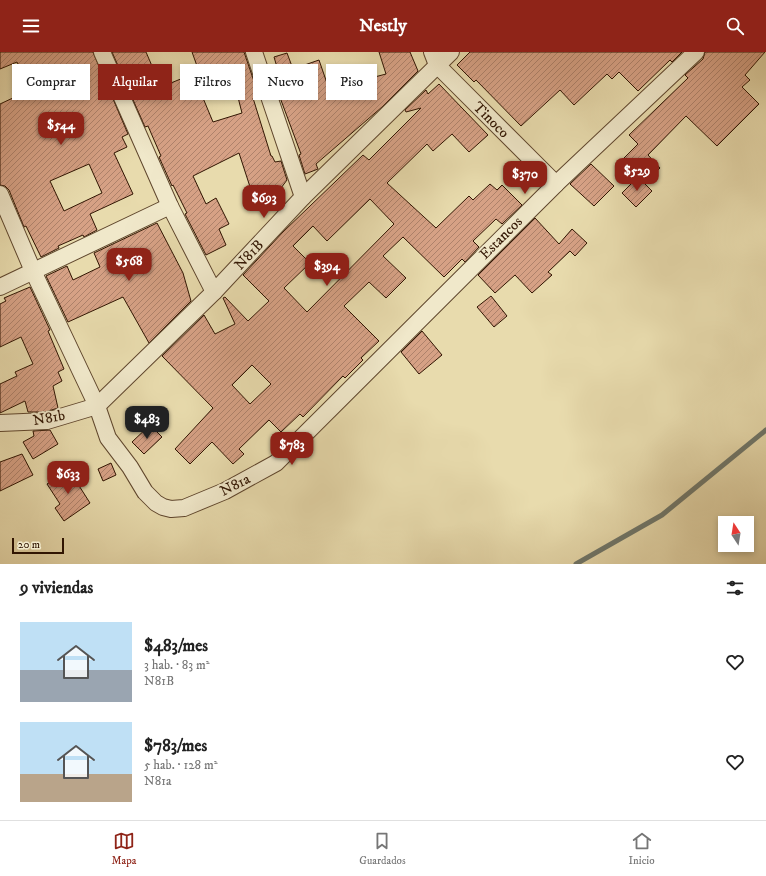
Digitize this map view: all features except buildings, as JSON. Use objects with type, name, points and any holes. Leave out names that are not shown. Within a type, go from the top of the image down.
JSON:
[{"type":"street","points":[[102,52],[170,206],[214,292]]},
{"type":"street","points":[[254,52],[303,197]]},
{"type":"street","name":"N81B","points":[[97,406],[214,292],[435,58],[451,52]]},
{"type":"street","name":"Estancos","points":[[377,361],[556,184],[696,52]]},
{"type":"street","name":"Tinoco","points":[[435,58],[556,184]]},
{"type":"street","points":[[0,194],[33,271],[97,406]]},
{"type":"street","points":[[0,288],[170,206]]},
{"type":"street","name":"N81a","points":[[97,406],[108,438],[130,467],[145,492],[156,503],[171,509],[184,508],[225,491],[276,463],[377,361]]},
{"type":"street","name":"N81b","points":[[0,423],[48,421],[97,406]]},
{"type":"waterway","points":[[576,564],[662,515],[766,430]]}]
